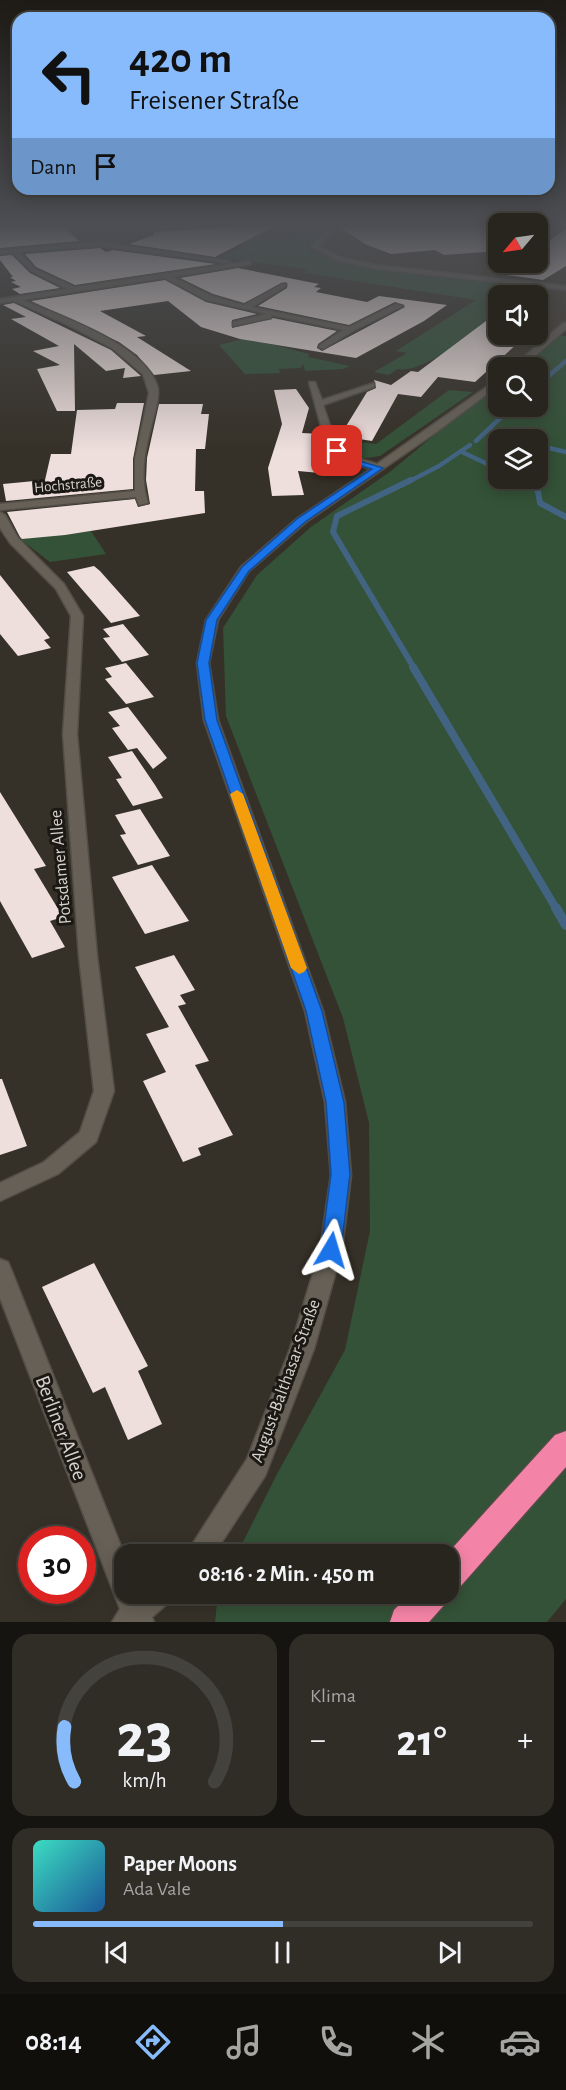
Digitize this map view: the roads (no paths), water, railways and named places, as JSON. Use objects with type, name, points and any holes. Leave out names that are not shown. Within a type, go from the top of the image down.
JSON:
[{"type":"highway","points":[[459,1565],[566,1445]]},
{"type":"highway","points":[[406,1622],[423,1604]]},
{"type":"street","name":"Hochstraße","points":[[0,507],[141,499],[143,436],[154,396],[153,383],[147,373],[124,352],[102,339],[17,300]]},
{"type":"street","points":[[215,300],[244,308],[350,329]]},
{"type":"street","points":[[244,308],[258,300]]},
{"type":"street","points":[[323,348],[350,329],[399,306]]},
{"type":"street","points":[[236,324],[274,314]]},
{"type":"street","points":[[528,357],[566,325]]},
{"type":"street","points":[[312,384],[329,437],[340,456],[379,468]]},
{"type":"street","points":[[319,404],[371,384]]},
{"type":"street","name":"August-Balthasar-Straße","points":[[206,1544],[256,1467],[302,1349],[331,1250],[340,1174],[335,1102],[314,1011],[211,720],[203,663],[212,620],[245,569],[302,520],[488,389]]},
{"type":"street","name":"Potsdamer Allee","points":[[0,515],[8,534],[49,572],[74,604],[77,616],[70,734],[88,956],[105,1091],[89,1136],[51,1168],[0,1192]]},
{"type":"street","name":"Berliner Allee","points":[[0,1269],[114,1561]]},
{"type":"waterway","points":[[548,377],[566,361]]},
{"type":"waterway","points":[[476,441],[501,417]]},
{"type":"waterway","points":[[408,482],[439,466],[470,445]]},
{"type":"waterway","points":[[548,448],[566,452]]},
{"type":"waterway","points":[[462,452],[488,464]]},
{"type":"waterway","points":[[411,480],[337,516],[333,532],[414,668]]},
{"type":"waterway","points":[[536,489],[540,503],[566,517]]},
{"type":"waterway","points":[[413,667],[557,910]]},
{"type":"waterway","points":[[556,908],[566,925]]}]
